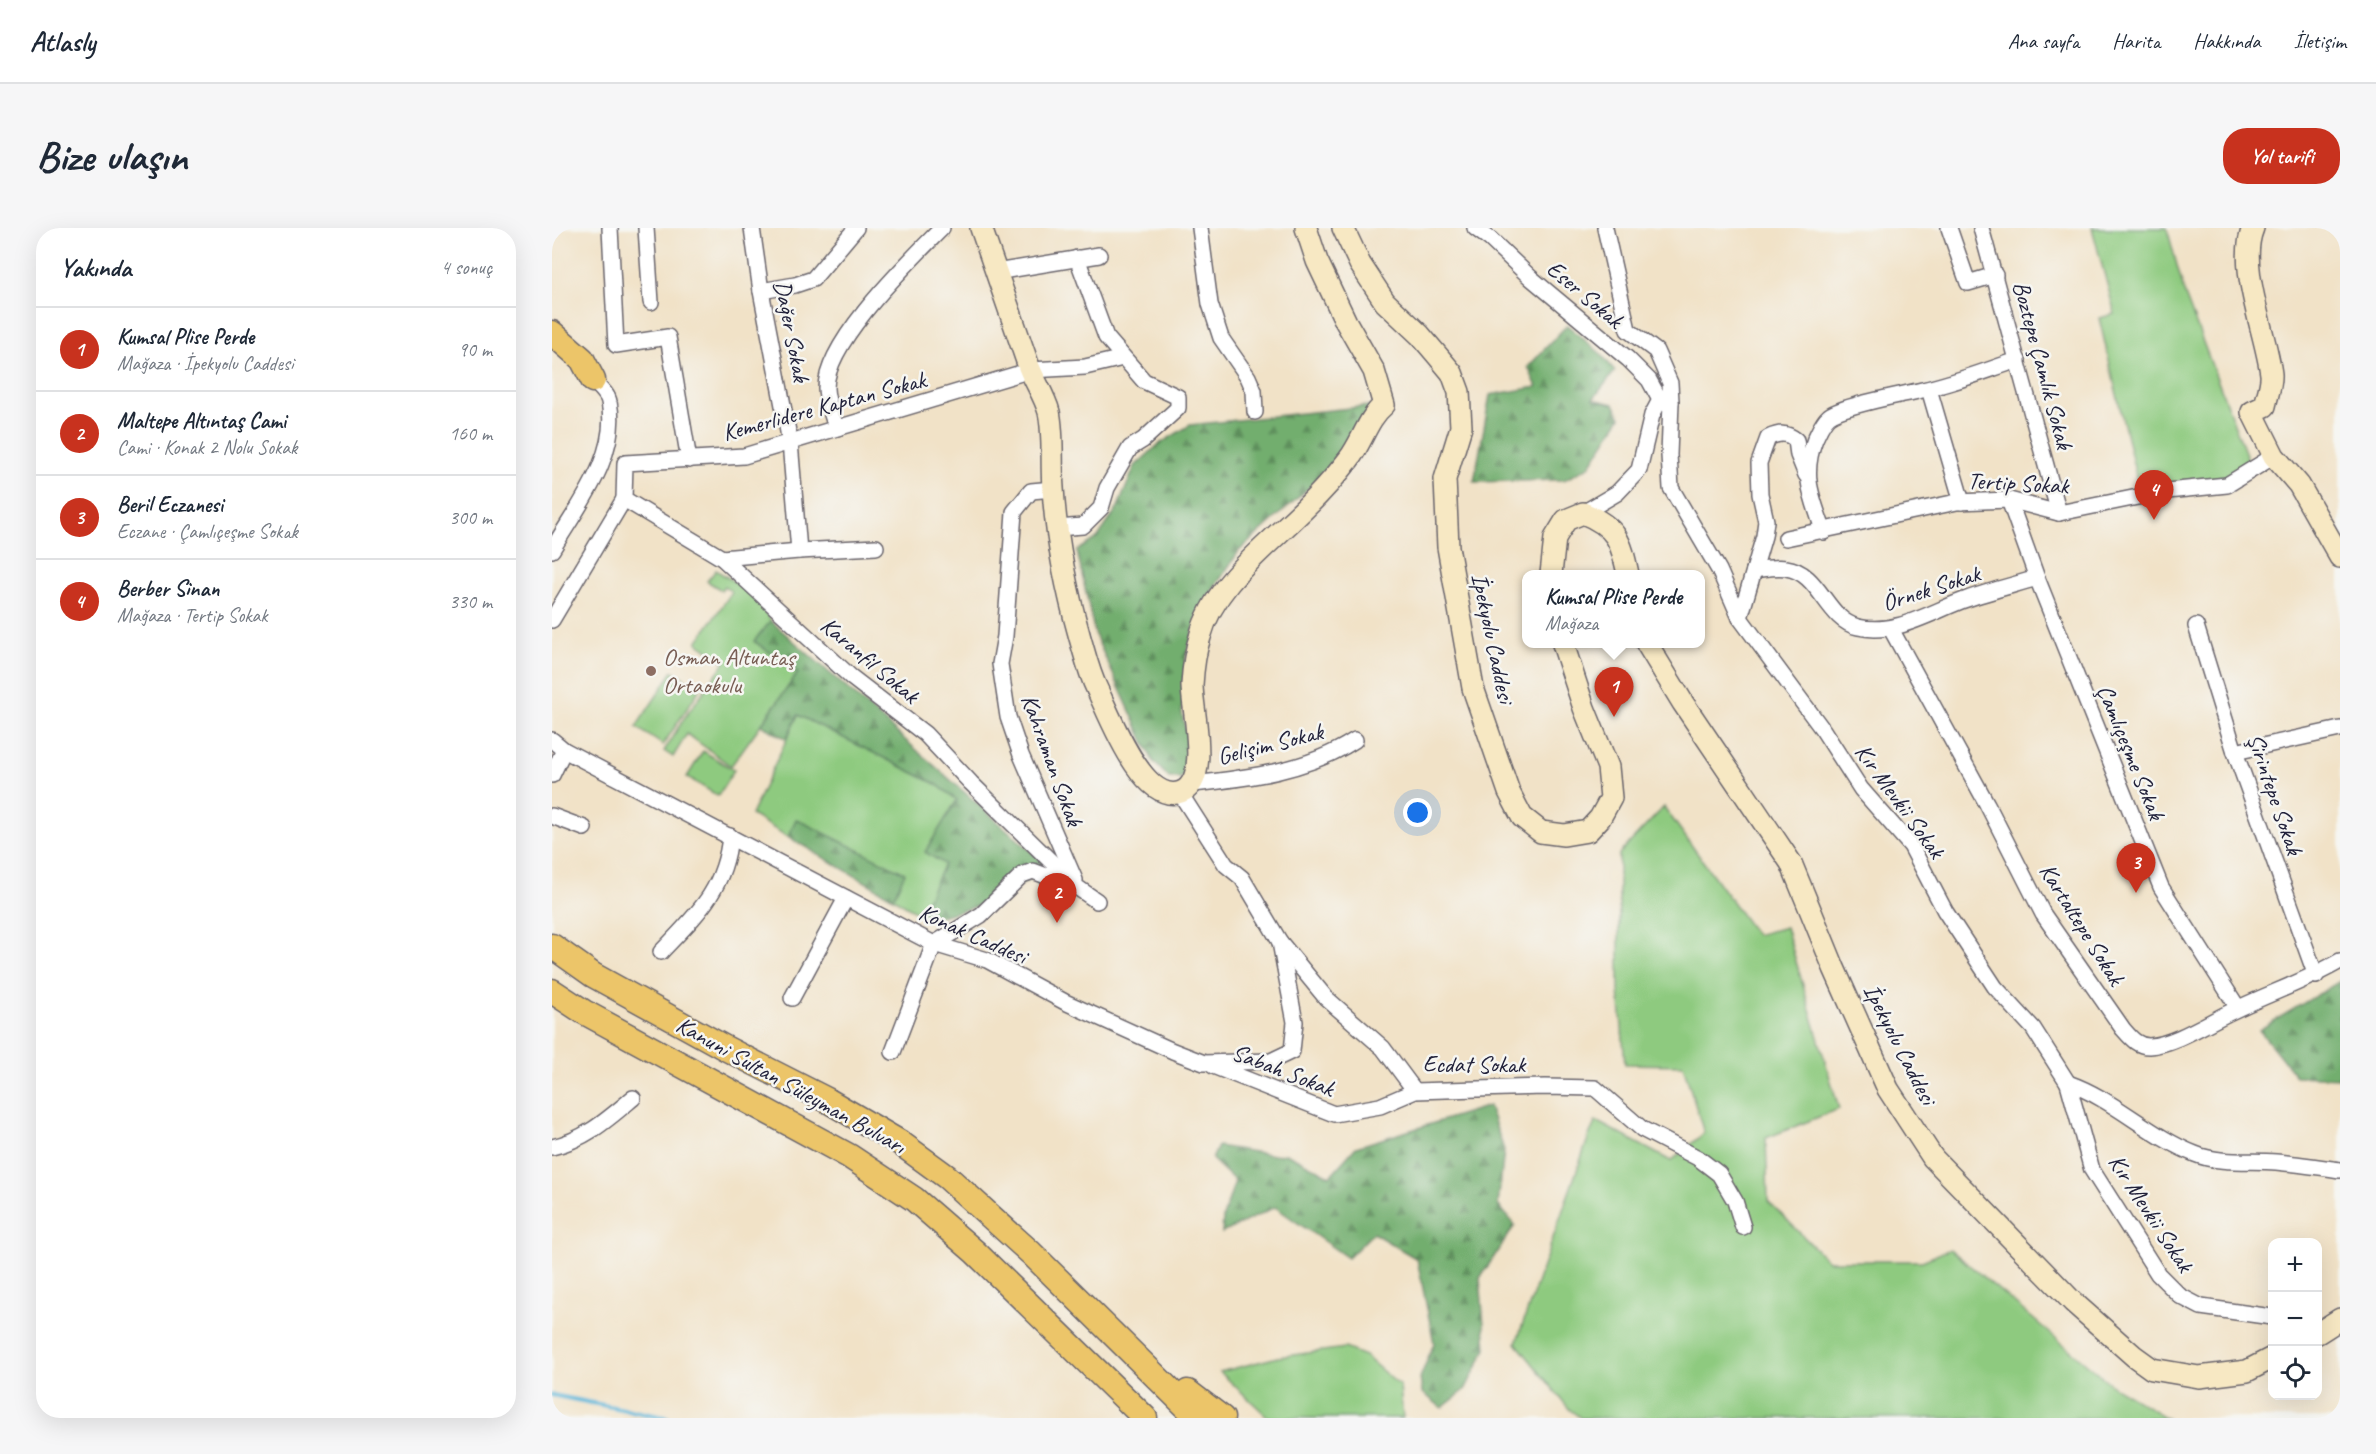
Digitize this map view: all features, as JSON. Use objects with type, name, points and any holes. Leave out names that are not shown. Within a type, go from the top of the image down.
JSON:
[{"type":"main road","points":[[552,333],[582,359],[594,380]]},
{"type":"main road","points":[[552,358],[594,380]]},
{"type":"main road","points":[[552,927],[583,958],[632,996]]},
{"type":"main road","name":"Kanuni Sultan Süleyman Bulvarı","points":[[552,946],[593,975],[727,1049],[827,1100],[899,1142],[947,1177],[1031,1253],[1198,1418]]},
{"type":"main road","name":"Kanuni Sultan Süleyman Bulvarı","points":[[552,991],[584,1012],[849,1156],[914,1199],[975,1252],[1145,1418]]},
{"type":"main road","points":[[552,1000],[584,1012]]},
{"type":"main road","points":[[1117,1338],[1222,1418]]},
{"type":"main road","points":[[1108,1381],[1137,1418]]},
{"type":"street","points":[[610,228],[616,345],[668,337],[689,460]]},
{"type":"street","points":[[646,228],[651,302]]},
{"type":"street","name":"Dağer Sokak","points":[[752,228],[761,291],[790,442],[799,551]]},
{"type":"street","points":[[761,291],[813,279],[856,228]]},
{"type":"street","points":[[836,428],[826,388],[831,365],[842,340],[942,228]]},
{"type":"street","points":[[981,228],[1030,370],[1049,411],[1053,489],[1067,592],[1092,678],[1118,735],[1141,772],[1154,785],[1167,792],[1186,788],[1198,766],[1192,687],[1195,654],[1203,624],[1223,591],[1245,563],[1285,528],[1349,460],[1366,434],[1376,411],[1384,405],[1374,371],[1346,322],[1317,261],[1305,228]]},
{"type":"street","points":[[1200,228],[1210,304],[1221,338],[1248,377],[1254,391],[1254,412]]},
{"type":"street","name":"İpekyolu Caddesi","points":[[1343,228],[1360,264],[1385,302],[1437,355],[1452,374],[1459,392],[1461,427],[1445,479],[1448,547],[1473,687],[1509,792],[1522,817],[1541,832],[1564,835],[1588,831],[1600,818],[1611,798],[1608,767],[1584,708],[1564,648]]},
{"type":"street","name":"Eser Sokak","points":[[1475,228],[1490,238],[1531,279],[1628,359],[1666,401]]},
{"type":"street","name":"Kır Mevkii Sokak","points":[[1605,228],[1628,330],[1656,351],[1670,383],[1666,401],[1671,488],[1719,570],[1740,618],[1823,730],[1861,789],[1911,846],[1945,911],[1995,987],[2033,1028],[2068,1083],[2092,1170],[2158,1274],[2180,1296],[2201,1307],[2268,1316]]},
{"type":"street","points":[[1949,228],[1968,283],[1995,275]]},
{"type":"street","name":"Boztepe Çamlık Sokak","points":[[1981,228],[2059,513]]},
{"type":"street","points":[[2253,228],[2249,254],[2251,280],[2271,376],[2265,406],[2252,412],[2274,456],[2299,485],[2340,557]]},
{"type":"street","points":[[996,272],[1099,255]]},
{"type":"street","points":[[1057,528],[1083,525],[1101,508],[1107,488],[1130,448],[1143,440],[1178,408],[1178,397],[1144,381],[1106,338],[1077,258]]},
{"type":"street","name":"Kemerlidere Kaptan Sokak","points":[[624,499],[625,463],[744,456],[1030,370],[1085,367],[1124,357]]},
{"type":"street","points":[[1824,532],[1811,495],[1808,458],[1820,428],[1830,416],[1853,406],[1929,389],[2018,360]]},
{"type":"street","points":[[552,550],[594,479],[607,447],[610,422],[609,399],[594,380]]},
{"type":"street","points":[[1929,389],[1962,502]]},
{"type":"street","points":[[1551,570],[1555,538],[1566,520],[1584,513],[1617,493],[1639,470],[1652,415],[1666,401]]},
{"type":"street","points":[[1740,618],[1764,536],[1766,521],[1760,494],[1759,463],[1768,438],[1778,434],[1788,434],[1796,440],[1798,455],[1808,477]]},
{"type":"street","name":"Tertip Sokak","points":[[1786,538],[1962,502],[2009,500],[2059,513],[2167,491],[2228,485],[2274,456]]},
{"type":"street","name":"Kahraman Sokak","points":[[1053,489],[1031,491],[1014,512],[1005,636],[1000,664],[1008,717],[1078,888]]},
{"type":"street","points":[[552,620],[624,499]]},
{"type":"street","name":"Karanfil Sokak","points":[[624,499],[722,558],[851,677],[925,734],[971,783],[1078,888],[1097,901]]},
{"type":"street","name":"Çamlıçeşme Sokak","points":[[2009,500],[2037,578],[2161,887],[2238,1008]]},
{"type":"street","points":[[1584,513],[1604,522],[1622,545],[1627,570]]},
{"type":"street","points":[[722,558],[876,547]]},
{"type":"street","name":"Örnek Sokak","points":[[1754,570],[1784,567],[1797,571],[1811,581],[1846,623],[1859,628],[1891,629],[1966,599],[2037,578]]},
{"type":"street","name":"Şirintepe Sokak","points":[[2196,626],[2235,752],[2316,976]]},
{"type":"street","name":"Kartaltepe Sokak","points":[[1891,629],[1987,804],[2043,914],[2123,1029],[2138,1044],[2151,1046],[2181,1036],[2238,1008],[2316,976],[2340,961]]},
{"type":"street","name":"İpekyolu Caddesi","points":[[1649,648],[1683,703],[1791,863],[1834,968],[1888,1089],[1933,1158],[2073,1302],[2152,1369],[2199,1377],[2247,1371],[2268,1360]]},
{"type":"street","points":[[2235,752],[2340,729]]},
{"type":"street","name":"Konak Caddesi","points":[[552,740],[564,750],[934,944],[987,960],[1065,1002],[1204,1063],[1271,1061],[1292,1051],[1295,1022],[1280,942]]},
{"type":"street","name":"Gelişim Sokak","points":[[1186,788],[1301,765],[1339,751],[1355,740]]},
{"type":"street","points":[[552,775],[564,750]]},
{"type":"street","name":"Ecdat Sokak","points":[[1186,788],[1226,865],[1242,878],[1280,942],[1326,998],[1383,1048],[1415,1091],[1545,1087],[1595,1088],[1642,1129],[1698,1158],[1719,1174],[1735,1201],[1743,1227]]},
{"type":"street","points":[[552,816],[584,828]]},
{"type":"street","points":[[661,952],[706,903],[728,859],[730,836]]},
{"type":"street","points":[[893,1052],[934,944],[981,915],[1022,875],[1033,871],[1078,888]]},
{"type":"street","points":[[792,998],[846,898]]},
{"type":"street","name":"Sabah Sokak","points":[[1204,1063],[1334,1114],[1380,1106],[1415,1091]]},
{"type":"street","points":[[2068,1083],[2090,1091],[2146,1129],[2197,1155],[2231,1161],[2276,1162],[2340,1170]]},
{"type":"street","points":[[552,1147],[570,1143],[594,1130],[633,1098]]},
{"type":"green space","points":[[2092,228],[2167,228],[2185,295],[2250,465],[2229,476],[2139,489],[2099,318],[2115,314]]},
{"type":"green space","points":[[1567,325],[1600,353],[1615,371],[1593,399],[1614,404],[1621,417],[1589,467],[1564,480],[1474,482],[1490,395],[1537,387],[1528,367]]},
{"type":"green space","points":[[1370,406],[1359,434],[1324,474],[1239,551],[1200,609],[1186,656],[1182,713],[1192,766],[1181,778],[1169,778],[1153,761],[1095,635],[1077,551],[1098,537],[1117,509],[1135,466],[1159,444],[1190,425]]},
{"type":"green space","points":[[716,570],[755,595],[771,621],[754,641],[798,673],[731,766],[687,734],[673,757],[664,751],[683,720],[725,662],[697,642],[732,592],[724,586],[721,590],[707,581]]},
{"type":"green space","points":[[771,621],[1051,869],[975,907],[937,917],[920,914],[944,864],[925,852],[957,800],[936,784],[798,715],[786,739],[761,725],[798,673],[754,641]]},
{"type":"green space","points":[[673,671],[700,689],[663,745],[636,727]]},
{"type":"green space","points":[[798,715],[936,784],[958,800],[937,917],[920,914],[893,898],[904,873],[796,820],[788,837],[751,815]]},
{"type":"green space","points":[[703,751],[734,770],[718,796],[687,777]]},
{"type":"green space","points":[[1664,807],[1756,935],[1786,927],[1839,1109],[1766,1138],[1768,1201],[1828,1261],[1922,1261],[1950,1249],[2113,1386],[2167,1418],[1581,1418],[1570,1410],[1516,1343],[1590,1133],[1596,1121],[1671,1161],[1704,1133],[1683,1065],[1625,1064],[1619,991],[1619,854]]},
{"type":"green space","points":[[796,819],[905,873],[893,898],[788,837]]},
{"type":"green space","points":[[2340,981],[2340,1078],[2296,1076],[2259,1030]]},
{"type":"green space","points":[[1489,1106],[1504,1150],[1498,1205],[1515,1225],[1480,1278],[1486,1349],[1465,1390],[1442,1408],[1422,1392],[1420,1378],[1434,1343],[1417,1259],[1373,1233],[1348,1258],[1275,1207],[1222,1233],[1223,1217],[1235,1181],[1212,1159],[1218,1146],[1274,1155],[1288,1154],[1330,1176],[1356,1147]]},
{"type":"green space","points":[[1345,1348],[1365,1356],[1400,1386],[1403,1418],[1269,1418],[1220,1372],[1278,1357]]},
{"type":"waterway","points":[[552,1395],[668,1418]]},
{"type":"place","name":"Berber Sinan","points":[[2154,520]]},
{"type":"place","name":"Osman Altuntaş Ortaokulu","points":[[651,671]]},
{"type":"place","name":"Kumsal Plise Perde","points":[[1614,717]]},
{"type":"place","name":"Beril Eczanesi","points":[[2136,893]]},
{"type":"place","name":"Maltepe Altıntaş Cami","points":[[1057,923]]}]
